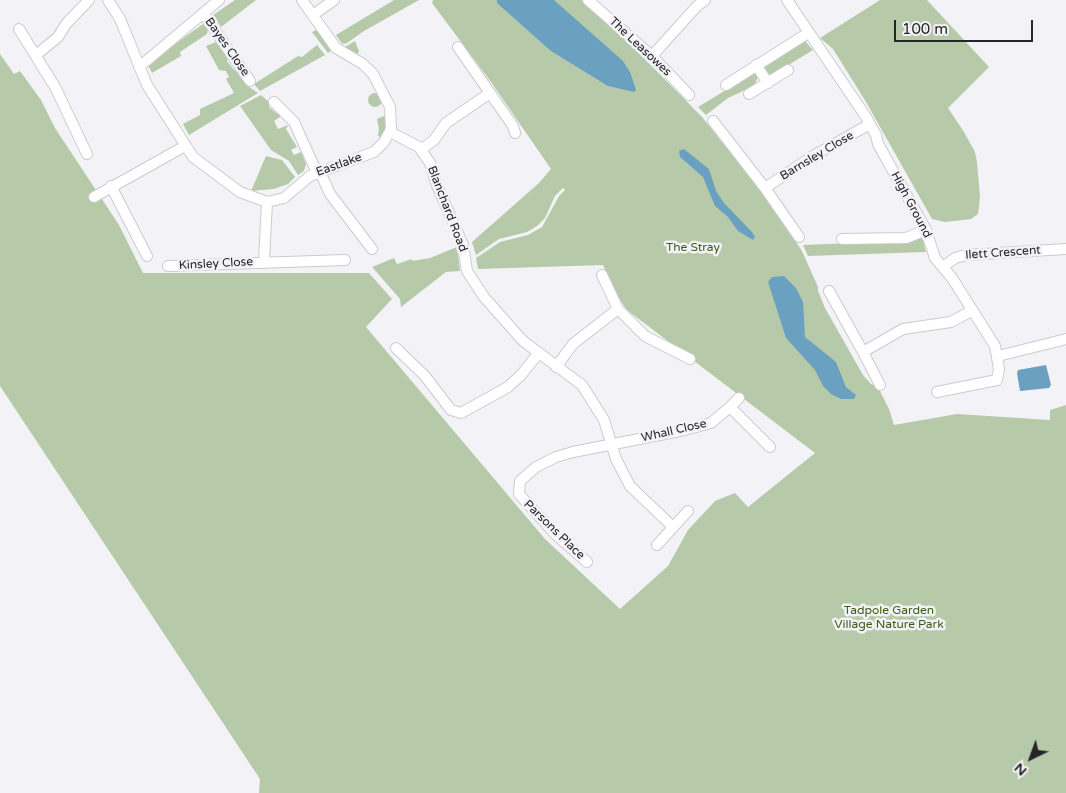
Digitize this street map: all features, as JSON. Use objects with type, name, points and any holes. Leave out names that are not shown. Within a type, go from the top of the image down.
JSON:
[{"type":"street","points":[[36,55],[58,38],[66,24],[89,0]]},
{"type":"street","points":[[108,0],[120,18],[147,85],[185,146],[205,167],[240,192],[267,202]]},
{"type":"street","points":[[302,0],[336,48],[363,64],[373,74],[390,106],[392,121],[390,132],[422,149],[434,140],[450,121],[490,93]]},
{"type":"street","points":[[313,15],[334,0]]},
{"type":"street","name":"The Leasowes","points":[[588,0],[652,56],[689,95]]},
{"type":"street","points":[[139,67],[203,14],[215,1]]},
{"type":"street","points":[[652,56],[701,1]]},
{"type":"street","name":"High Ground","points":[[792,2],[808,33],[870,124],[878,144],[926,230],[934,256],[955,282],[971,311],[990,335],[998,356],[999,374],[994,382],[937,392]]},
{"type":"street","name":"Bayes Close","points":[[203,14],[250,81]]},
{"type":"street","points":[[19,29],[62,100],[73,128],[87,154]]},
{"type":"street","points":[[726,85],[808,33]]},
{"type":"street","points":[[458,47],[513,126],[515,133]]},
{"type":"street","points":[[756,65],[768,82]]},
{"type":"street","points":[[749,94],[788,70]]},
{"type":"street","points":[[274,102],[294,122],[330,194],[372,249]]},
{"type":"street","points":[[713,121],[765,188],[799,237]]},
{"type":"street","name":"Barnsley Close","points":[[765,188],[813,156],[870,124]]},
{"type":"street","name":"Eastlake","points":[[267,202],[284,198],[301,182],[318,172],[374,152],[384,142],[390,132]]},
{"type":"street","points":[[94,197],[185,146]]},
{"type":"street","name":"Blanchard Road","points":[[422,149],[433,167],[436,183],[463,245],[468,274],[484,297],[517,335],[538,354],[576,380],[592,399],[604,420],[619,465],[630,486],[673,527]]},
{"type":"street","points":[[111,186],[147,256]]},
{"type":"street","name":"Kinsley Close","points":[[264,261],[267,202]]},
{"type":"street","points":[[842,239],[906,238],[926,230]]},
{"type":"street","name":"Ilett Crescent","points":[[943,267],[955,258],[966,255],[1066,249]]},
{"type":"street","name":"Kinsley Close","points":[[168,266],[264,261],[345,260]]},
{"type":"street","points":[[602,275],[618,309],[650,340],[690,359]]},
{"type":"street","points":[[829,291],[864,352],[880,385]]},
{"type":"street","points":[[556,367],[573,344],[618,309]]},
{"type":"street","points":[[864,352],[903,329],[952,322],[971,311]]},
{"type":"street","points":[[998,356],[1066,339]]},
{"type":"street","points":[[396,348],[425,376],[451,410],[461,413],[508,387],[521,375],[538,354]]},
{"type":"street","name":"Whall Close","points":[[612,445],[711,423],[739,398]]},
{"type":"street","points":[[730,407],[770,447]]},
{"type":"street","name":"Parsons Place","points":[[587,562],[526,503],[518,494],[518,488],[523,478],[550,460],[573,452],[612,445]]},
{"type":"street","points":[[657,545],[688,511]]},
{"type":"green space","points":[[235,0],[256,0],[221,27],[213,15]]},
{"type":"green space","points":[[394,0],[419,0],[364,31],[347,43],[343,44],[340,41],[336,35]]},
{"type":"green space","points":[[433,0],[583,0],[612,26],[702,117],[762,192],[802,251],[825,308],[863,375],[871,384],[878,387],[889,409],[894,425],[957,414],[1050,420],[1050,410],[1066,405],[1066,793],[259,793],[260,779],[0,386],[0,54],[14,74],[20,71],[41,100],[55,128],[119,225],[143,273],[369,273],[392,299],[366,327],[545,539],[620,609],[668,566],[688,530],[715,501],[735,493],[748,507],[815,453],[627,310],[618,297],[603,265],[478,269],[476,258],[500,242],[528,235],[542,227],[559,196],[565,190],[563,188],[555,196],[545,218],[537,226],[527,232],[499,239],[476,255],[472,242],[539,183],[551,169],[491,82],[432,3]]},
{"type":"green space","points":[[880,0],[927,0],[989,67],[948,108],[975,152],[980,197],[978,214],[971,219],[945,222],[932,219],[866,102],[833,49],[820,38]]},
{"type":"green space","points":[[203,24],[208,29],[207,34],[180,52],[181,56],[152,73],[148,65],[150,62]]},
{"type":"green space","points":[[319,30],[332,50],[328,53],[312,32]]},
{"type":"green space","points":[[355,41],[359,51],[357,56],[343,48]]},
{"type":"green space","points":[[805,41],[813,50],[772,75],[767,73],[764,65]]},
{"type":"green space","points":[[216,42],[228,57],[227,61],[234,70],[238,71],[249,87],[258,93],[189,135],[183,124],[200,115],[200,109],[234,93],[226,79],[229,77],[226,71],[219,70],[206,46]]},
{"type":"green space","points":[[317,45],[325,55],[260,91],[254,84],[298,56],[302,57]]},
{"type":"green space","points":[[754,73],[758,77],[754,86],[728,98],[706,115],[698,107]]},
{"type":"green space","points":[[375,93],[380,95],[382,100],[380,105],[375,107],[370,105],[368,100],[370,95]]},
{"type":"green space","points":[[261,95],[269,102],[269,107],[280,114],[280,117],[274,121],[278,129],[288,125],[286,129],[297,147],[291,150],[294,155],[301,152],[306,164],[304,171],[298,175],[289,161],[271,150],[240,106]]},
{"type":"green space","points":[[384,116],[387,117],[387,126],[382,138],[378,136],[377,119]]},
{"type":"green space","points":[[266,156],[282,160],[295,177],[288,184],[274,189],[251,191]]},
{"type":"green space","points":[[922,237],[926,252],[808,256],[803,245],[910,241]]},
{"type":"green space","points":[[457,247],[460,271],[446,272],[401,307],[400,299],[372,267],[394,258],[397,264],[412,259],[412,261],[430,258]]},
{"type":"water","points":[[497,0],[554,0],[623,61],[630,72],[636,90],[634,92],[608,86],[551,51],[497,3]]},
{"type":"water","points":[[684,149],[709,169],[716,191],[724,203],[752,232],[755,237],[753,240],[738,231],[728,217],[715,206],[703,177],[680,157],[679,151]]},
{"type":"water","points":[[784,276],[796,288],[803,302],[805,337],[836,362],[846,387],[856,395],[854,399],[841,399],[831,394],[823,386],[815,370],[786,338],[768,282],[772,277]]},
{"type":"water","points":[[1046,365],[1051,385],[1049,388],[1020,391],[1018,370]]},
{"type":"park label","name":"The Stray","points":[[693,248]]},
{"type":"park label","name":"Tadpole Garden Village Nature Park","points":[[889,618]]}]
